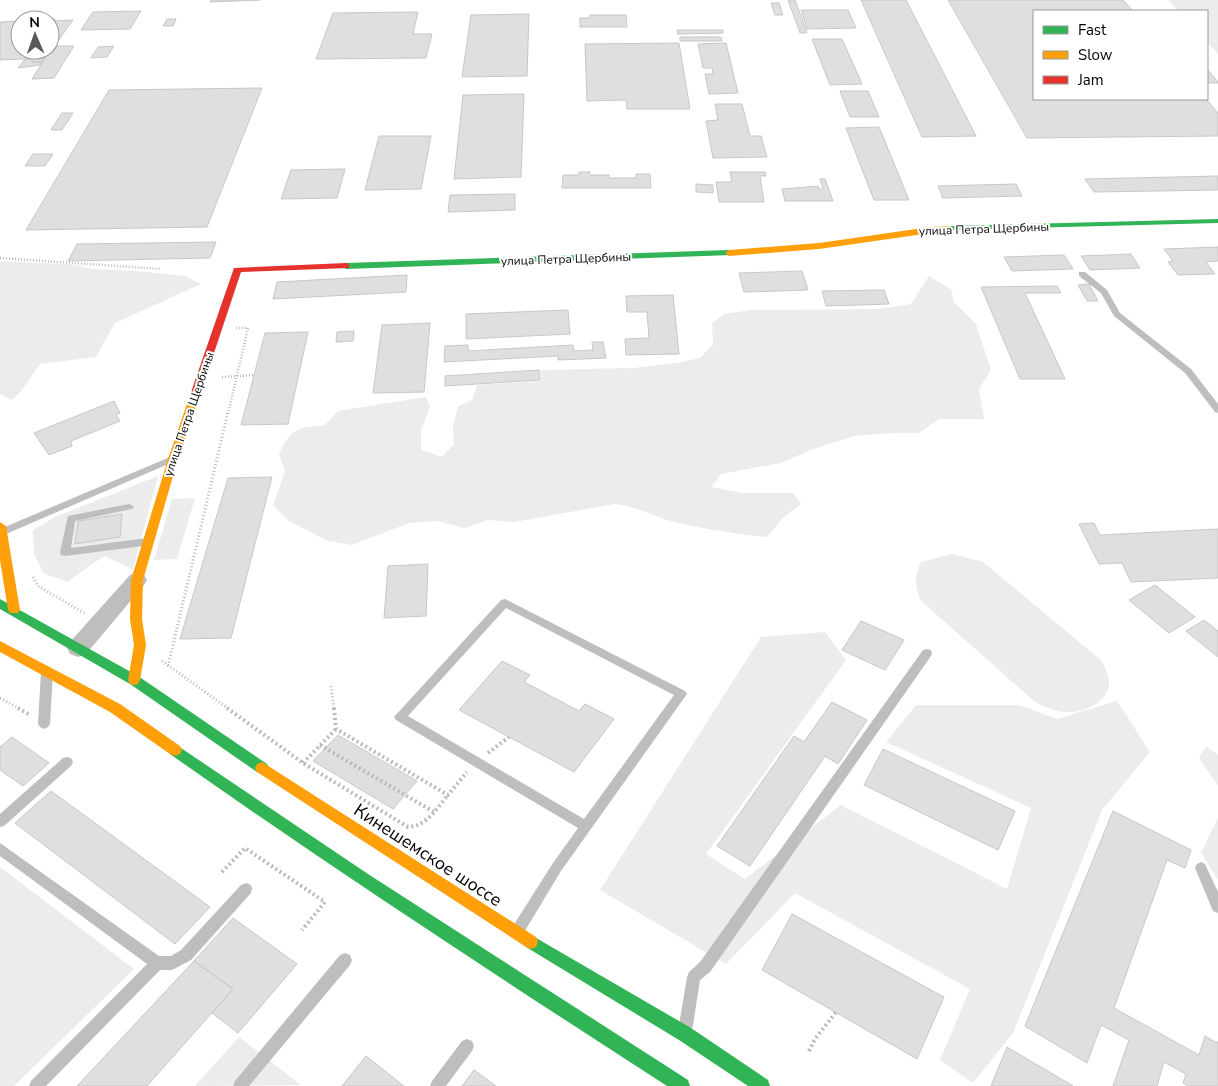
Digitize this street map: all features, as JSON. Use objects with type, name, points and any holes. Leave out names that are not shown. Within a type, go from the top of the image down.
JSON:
[{"type":"street","name":"улица Петра Щербины","points":[[134,680],[140,645],[136,619],[137,580],[173,458],[238,270],[733,253],[819,246],[930,229],[1218,221]]},
{"type":"street","points":[[0,529],[14,610]]},
{"type":"street","name":"улица Петра Щербины","points":[[78,648],[137,580]]},
{"type":"street","name":"Кинешемское шоссе","points":[[0,603],[134,680],[282,782],[516,933],[684,1034],[762,1086]]},
{"type":"street","points":[[0,646],[115,708],[260,811],[682,1086]]},
{"type":"lane","points":[[1082,274],[1104,292],[1117,314],[1188,370],[1218,410]]},
{"type":"lane","points":[[0,529],[173,458]]},
{"type":"lane","points":[[129,507],[71,518],[65,552],[148,542]]},
{"type":"lane","points":[[516,933],[557,867],[681,694],[506,603],[400,717],[586,826]]},
{"type":"lane","points":[[684,1034],[694,977],[711,959],[928,653]]},
{"type":"lane","points":[[44,724],[47,671]]},
{"type":"lane","points":[[0,822],[67,762]]},
{"type":"lane","points":[[0,849],[157,963],[172,963],[186,955],[246,888]]},
{"type":"lane","points":[[1201,868],[1218,907]]},
{"type":"lane","points":[[240,1086],[345,960]]},
{"type":"lane","points":[[36,1086],[157,963]]},
{"type":"lane","points":[[437,1086],[467,1046]]},
{"type":"path","points":[[0,258],[161,269]]},
{"type":"path","points":[[168,666],[248,328],[218,328]]},
{"type":"path","points":[[201,378],[255,375]]},
{"type":"path","points":[[30,573],[38,586],[101,623]]},
{"type":"path","points":[[140,645],[303,763],[408,827],[416,828],[424,824],[476,762],[509,737]]},
{"type":"path","points":[[331,686],[336,729]]},
{"type":"path","points":[[0,698],[44,724]]},
{"type":"path","points":[[303,763],[336,729]]},
{"type":"path","points":[[336,729],[448,795]]},
{"type":"path","points":[[320,745],[434,812]]},
{"type":"path","points":[[222,872],[245,848],[325,902],[302,930]]},
{"type":"path","points":[[809,1051],[836,1012]]},
{"type":"shaded area","points":[[1168,0],[1218,0],[1218,54],[1208,43],[1208,10],[1178,10]]},
{"type":"shaded area","points":[[0,261],[67,264],[93,269],[185,276],[201,284],[115,323],[96,357],[40,364],[21,391],[12,400],[0,394]]},
{"type":"shaded area","points":[[929,276],[952,290],[953,301],[976,324],[991,370],[979,389],[984,419],[939,419],[919,433],[854,436],[813,449],[781,463],[721,474],[711,487],[743,493],[793,493],[801,504],[782,519],[767,537],[692,526],[667,520],[629,506],[615,504],[514,522],[488,520],[465,528],[437,521],[409,523],[352,545],[328,541],[289,521],[273,506],[285,471],[279,455],[287,440],[296,431],[301,429],[324,426],[338,411],[426,397],[430,407],[421,431],[421,450],[442,457],[454,444],[453,427],[458,406],[472,400],[477,385],[541,381],[540,370],[633,368],[677,363],[700,358],[713,344],[712,323],[724,314],[751,310],[879,309],[911,304]]},
{"type":"shaded area","points":[[158,476],[133,569],[104,556],[67,582],[43,573],[34,554],[33,530],[55,517]]},
{"type":"shaded area","points":[[195,498],[177,559],[154,560],[172,499]]},
{"type":"shaded area","points":[[952,554],[983,562],[1102,661],[1109,680],[1108,690],[1104,696],[1093,706],[1071,712],[1053,710],[1035,702],[920,600],[916,581],[921,562]]},
{"type":"shaded area","points":[[825,632],[846,660],[706,854],[745,879],[841,805],[1007,889],[1031,808],[886,742],[916,705],[1019,705],[1057,719],[1117,701],[1150,752],[1102,810],[1013,1033],[973,1083],[940,1060],[970,989],[795,893],[726,964],[600,890],[761,637]]},
{"type":"shaded area","points":[[1206,746],[1218,755],[1218,786],[1199,758]]},
{"type":"shaded area","points":[[1218,818],[1218,880],[1201,853]]},
{"type":"shaded area","points":[[0,867],[134,969],[14,1086],[0,1086]]},
{"type":"shaded area","points":[[239,1037],[301,1085],[195,1086]]},
{"type":"building","points":[[211,0],[260,0],[210,2]]},
{"type":"building","points":[[788,0],[795,0],[807,33],[800,33]]},
{"type":"building","points":[[861,0],[906,0],[976,136],[922,137]]},
{"type":"building","points":[[948,0],[1123,0],[1132,10],[1033,10],[1033,100],[1207,100],[1218,113],[1218,136],[1027,138]]},
{"type":"building","points":[[771,3],[779,3],[783,15],[775,15]]},
{"type":"building","points":[[801,10],[848,10],[856,28],[807,29]]},
{"type":"building","points":[[141,11],[130,29],[81,30],[93,12]]},
{"type":"building","points":[[418,12],[413,34],[432,34],[426,58],[316,59],[333,13]]},
{"type":"building","points":[[529,14],[527,76],[462,77],[471,15]]},
{"type":"building","points":[[590,15],[626,15],[627,27],[580,27],[580,18],[590,18]]},
{"type":"building","points":[[167,19],[176,19],[173,26],[163,26]]},
{"type":"building","points":[[73,20],[60,38],[60,21]]},
{"type":"building","points":[[0,22],[10,22],[10,60],[0,60]]},
{"type":"building","points":[[677,30],[723,30],[723,33],[678,34]]},
{"type":"building","points":[[680,37],[721,37],[722,41],[680,41]]},
{"type":"building","points":[[812,39],[842,39],[862,84],[830,85]]},
{"type":"building","points":[[679,43],[690,109],[627,109],[626,100],[587,101],[585,44]]},
{"type":"building","points":[[726,43],[738,93],[709,94],[705,74],[713,74],[712,68],[703,68],[698,44]]},
{"type":"building","points":[[60,46],[74,46],[54,78],[32,79],[44,60],[60,60]]},
{"type":"building","points":[[114,46],[107,57],[91,58],[98,47]]},
{"type":"building","points":[[24,60],[44,60],[31,62],[42,62],[40,65],[18,68]]},
{"type":"building","points":[[1208,70],[1218,82],[1208,83]]},
{"type":"building","points":[[262,88],[207,227],[26,230],[109,90]]},
{"type":"building","points":[[840,91],[868,91],[879,117],[850,117]]},
{"type":"building","points":[[524,94],[521,177],[454,179],[463,95]]},
{"type":"building","points":[[715,104],[742,104],[750,136],[761,136],[767,157],[713,158],[706,121],[718,120]]},
{"type":"building","points":[[62,113],[73,113],[62,130],[51,130]]},
{"type":"building","points":[[879,127],[909,200],[874,200],[846,128]]},
{"type":"building","points":[[379,136],[431,136],[421,189],[365,190]]},
{"type":"building","points":[[33,154],[53,154],[45,166],[25,166]]},
{"type":"building","points":[[345,169],[337,198],[281,199],[291,170]]},
{"type":"building","points":[[579,172],[590,172],[590,175],[609,175],[609,178],[636,178],[636,174],[650,174],[651,188],[562,188],[563,175],[579,175]]},
{"type":"building","points":[[730,172],[765,172],[766,176],[760,176],[764,202],[719,202],[716,182],[732,182]]},
{"type":"building","points":[[1218,176],[1218,190],[1094,192],[1085,179]]},
{"type":"building","points":[[820,179],[825,179],[833,201],[785,201],[782,189],[818,186],[819,189],[823,189]]},
{"type":"building","points":[[696,184],[713,185],[713,193],[696,192]]},
{"type":"building","points":[[1016,184],[1022,196],[943,198],[938,186]]},
{"type":"building","points":[[515,194],[515,210],[448,212],[450,195]]},
{"type":"building","points":[[216,242],[210,258],[68,261],[77,244]]},
{"type":"building","points":[[1218,247],[1218,261],[1206,262],[1215,274],[1178,275],[1168,262],[1173,261],[1164,249]]},
{"type":"building","points":[[1131,254],[1140,268],[1090,270],[1081,256]]},
{"type":"building","points":[[1064,255],[1073,269],[1012,271],[1004,257]]},
{"type":"building","points":[[802,271],[808,290],[744,292],[739,273]]},
{"type":"building","points":[[407,275],[406,292],[273,299],[277,282]]},
{"type":"building","points":[[1089,284],[1098,301],[1087,301],[1078,285]]},
{"type":"building","points":[[1057,286],[1061,293],[1025,293],[1065,379],[1020,379],[981,287]]},
{"type":"building","points":[[884,290],[889,304],[826,306],[822,291]]},
{"type":"building","points":[[673,295],[679,354],[626,355],[625,339],[649,338],[647,312],[627,312],[626,296]]},
{"type":"building","points":[[568,310],[570,334],[466,339],[466,314]]},
{"type":"building","points":[[430,323],[424,392],[373,393],[382,325]]},
{"type":"building","points":[[354,331],[353,341],[336,342],[337,332]]},
{"type":"building","points":[[308,332],[288,424],[241,425],[265,333]]},
{"type":"building","points":[[592,342],[603,342],[606,358],[558,360],[558,356],[444,362],[445,346],[468,345],[468,351],[573,345],[574,351],[593,350]]},
{"type":"building","points":[[539,370],[540,380],[445,386],[445,376]]},
{"type":"building","points":[[114,401],[120,413],[116,415],[120,421],[71,441],[72,446],[49,455],[34,433]]},
{"type":"building","points":[[272,477],[231,638],[180,639],[228,478]]},
{"type":"building","points":[[122,514],[120,537],[75,544],[78,521]]},
{"type":"building","points":[[1094,523],[1100,535],[1218,529],[1218,578],[1131,582],[1122,563],[1099,564],[1079,524]]},
{"type":"building","points":[[428,564],[426,616],[384,618],[388,566]]},
{"type":"building","points":[[1155,585],[1195,617],[1169,633],[1129,600]]},
{"type":"building","points":[[1204,620],[1218,631],[1218,657],[1186,631]]},
{"type":"building","points":[[861,621],[904,640],[885,670],[842,650]]},
{"type":"building","points":[[502,661],[530,675],[524,682],[579,711],[585,704],[614,719],[574,772],[459,710]]},
{"type":"building","points":[[832,702],[867,720],[838,764],[825,756],[750,866],[717,846],[794,736],[804,742]]},
{"type":"building","points":[[338,735],[417,781],[393,809],[313,761]]},
{"type":"building","points":[[12,737],[49,763],[23,786],[0,770],[0,747]]},
{"type":"building","points":[[883,749],[1015,811],[998,850],[864,785]]},
{"type":"building","points":[[51,791],[210,907],[175,944],[15,823]]},
{"type":"building","points":[[1113,811],[1191,850],[1185,868],[1167,860],[1114,1008],[1199,1055],[1205,1036],[1217,1043],[1218,1041],[1218,1086],[1188,1086],[1183,1083],[1186,1074],[1164,1062],[1157,1086],[1113,1086],[1129,1040],[1101,1025],[1087,1063],[1025,1026]]},
{"type":"building","points":[[792,914],[944,997],[917,1059],[762,970]]},
{"type":"building","points":[[233,918],[297,964],[238,1033],[212,1013],[233,989],[194,961]]},
{"type":"building","points":[[194,961],[233,989],[147,1086],[77,1086]]},
{"type":"building","points":[[1007,1047],[1073,1086],[991,1086]]},
{"type":"building","points":[[366,1056],[404,1086],[342,1086]]},
{"type":"building","points":[[474,1070],[496,1086],[462,1086]]},
{"type":"traffic: fast","points":[[949,228],[1218,221]]},
{"type":"traffic: fast","points":[[346,266],[729,253]]},
{"type":"traffic: fast","points":[[0,603],[134,680],[262,768]]},
{"type":"traffic: fast","points":[[175,750],[363,879],[682,1086]]},
{"type":"traffic: fast","points":[[531,942],[685,1034],[762,1086]]},
{"type":"traffic: slow","points":[[729,253],[819,246],[930,229],[949,228]]},
{"type":"traffic: slow","points":[[134,680],[140,645],[136,619],[137,580],[173,459],[194,398]]},
{"type":"traffic: slow","points":[[0,526],[14,610]]},
{"type":"traffic: slow","points":[[0,646],[115,708],[175,750]]},
{"type":"traffic: slow","points":[[262,768],[531,942]]},
{"type":"traffic: jam","points":[[194,398],[237,270],[346,266]]}]
